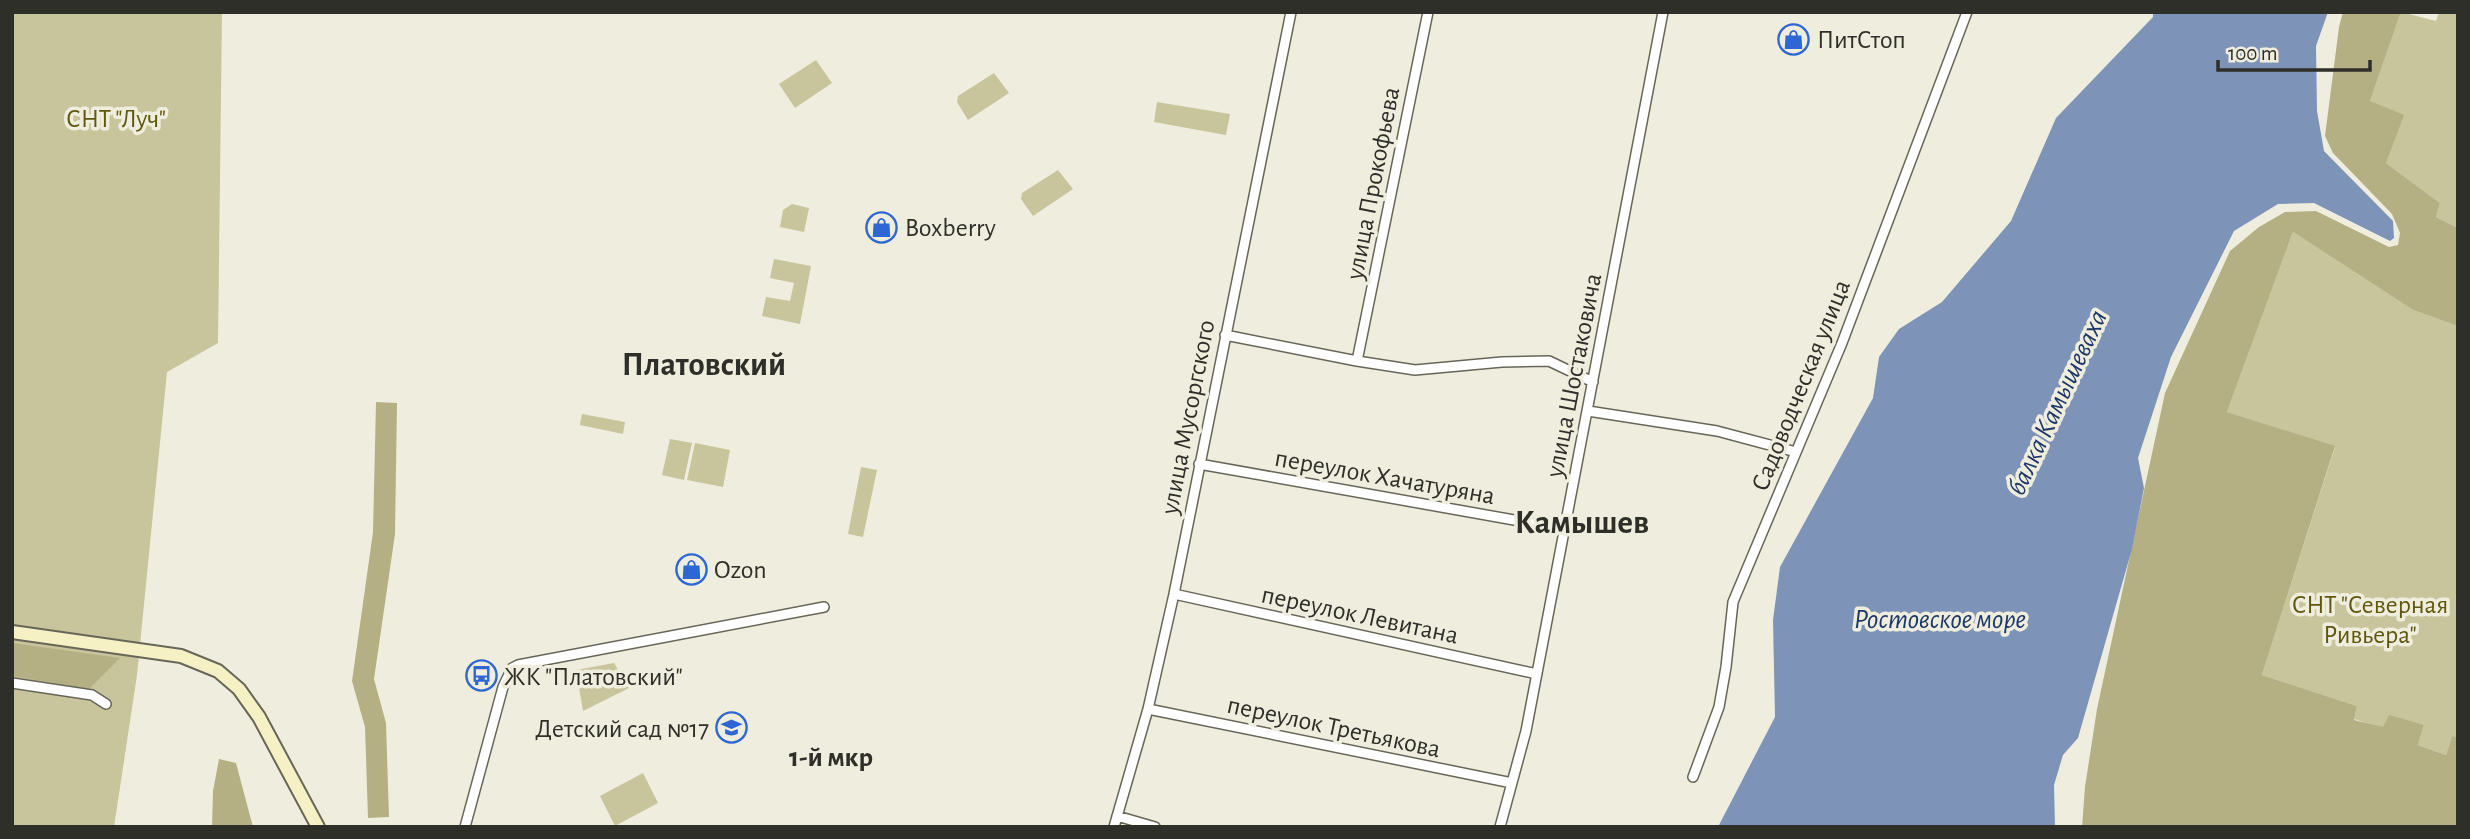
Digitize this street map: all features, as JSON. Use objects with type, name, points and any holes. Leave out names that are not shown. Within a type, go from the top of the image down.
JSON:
[{"type":"main road","points":[[12,632],[181,656],[218,671],[239,689],[259,718],[318,827]]},
{"type":"street","name":"улица Мусоргского","points":[[1114,827],[1148,709],[1174,594],[1291,12]]},
{"type":"street","name":"улица Прокофьева","points":[[1357,361],[1428,12]]},
{"type":"street","name":"улица Шостаковича","points":[[1500,827],[1526,731],[1663,12]]},
{"type":"street","name":"Садоводческая улица","points":[[1693,777],[1719,707],[1732,602],[1842,343],[1966,12]]},
{"type":"street","points":[[1225,335],[1415,370],[1502,362],[1549,361],[1593,382]]},
{"type":"street","points":[[1588,411],[1717,431],[1796,452]]},
{"type":"street","name":"переулок Хачатуряна","points":[[1199,464],[1565,529]]},
{"type":"street","name":"переулок Левитана","points":[[1174,594],[1537,674]]},
{"type":"street","points":[[465,827],[503,687],[512,668],[535,660],[824,607]]},
{"type":"street","points":[[12,683],[92,695],[106,704]]},
{"type":"street","name":"переулок Третьякова","points":[[1148,709],[1512,783]]},
{"type":"street","points":[[1117,816],[1154,827]]},
{"type":"green space","name":"СНТ \"Луч\"","points":[[12,12],[222,12],[218,343],[167,372],[137,675],[114,827],[12,827]]},
{"type":"green space","points":[[2401,12],[2436,21],[2439,12],[2458,12],[2458,228],[2436,217],[2440,203],[2386,163],[2370,101]]},
{"type":"green space","points":[[816,60],[832,83],[795,108],[779,84]]},
{"type":"green space","points":[[994,73],[1009,93],[968,120],[957,102],[958,96]]},
{"type":"green space","points":[[1157,102],[1230,114],[1226,135],[1154,122]]},
{"type":"green space","points":[[1058,170],[1073,189],[1033,216],[1021,199],[1022,193]]},
{"type":"green space","points":[[792,204],[809,208],[804,232],[780,227],[783,210]]},
{"type":"green space","name":"СНТ \"Северная Ривьера\"","points":[[2293,232],[2413,310],[2458,326],[2458,737],[2452,736],[2446,755],[2418,745],[2424,725],[2383,728],[2354,719],[2357,706],[2262,675],[2335,447],[2227,412]]},
{"type":"green space","points":[[774,259],[811,266],[800,324],[762,316],[766,297],[790,301],[794,283],[770,278]]},
{"type":"green space","points":[[582,414],[625,422],[623,434],[580,425]]},
{"type":"green space","points":[[670,439],[692,443],[684,480],[662,475]]},
{"type":"green space","points":[[695,443],[730,450],[723,487],[687,480]]},
{"type":"green space","points":[[861,467],[877,470],[863,537],[848,534]]},
{"type":"green space","points":[[614,663],[629,688],[583,711],[576,670]]},
{"type":"green space","points":[[643,773],[658,803],[615,826],[600,796]]},
{"type":"shaded area","points":[[2343,12],[2401,12],[2370,101],[2404,115],[2386,163],[2440,203],[2436,217],[2458,228],[2458,326],[2413,310],[2293,232],[2227,412],[2335,446],[2262,675],[2357,706],[2354,720],[2383,727],[2389,715],[2424,725],[2418,745],[2446,755],[2452,736],[2458,737],[2458,827],[2082,827],[2097,709],[2165,393],[2230,251],[2259,227],[2285,212],[2316,211],[2389,247],[2398,245],[2400,233],[2392,214],[2333,153],[2325,136]]},
{"type":"shaded area","points":[[376,402],[397,403],[395,534],[374,679],[386,723],[389,817],[368,818],[365,727],[352,681],[373,532]]},
{"type":"shaded area","points":[[12,643],[120,658],[89,689],[12,676]]},
{"type":"shaded area","points":[[219,759],[236,763],[253,827],[212,827],[213,791]]},
{"type":"water","name":"Ростовское море","points":[[2153,12],[2328,12],[2316,46],[2317,111],[2324,151],[2393,221],[2394,238],[2390,241],[2314,203],[2278,204],[2234,231],[2171,357],[2138,458],[2144,488],[2132,549],[2078,738],[2063,755],[2054,785],[2055,827],[1718,827],[1775,717],[1773,620],[1780,567],[1873,398],[1879,357],[1899,329],[1942,302],[2011,221],[2056,118],[2153,17]]},
{"type":"place","name":"ПитСтоп","points":[[1794,39]]},
{"type":"place","name":"Boxberry","points":[[882,227]]},
{"type":"place","name":"Ozon","points":[[691,569]]},
{"type":"place","name":"ЖК \"Платовский\"","points":[[481,676]]},
{"type":"place","name":"Детский сад №17","points":[[732,728]]},
{"type":"district","name":"Платовский","points":[[704,363]]},
{"type":"district","name":"Камышев","points":[[1582,521]]},
{"type":"district","name":"1-й мкр","points":[[831,756]]},
{"type":"water label","name":"балка Камышеваха","points":[[2056,402]]}]
